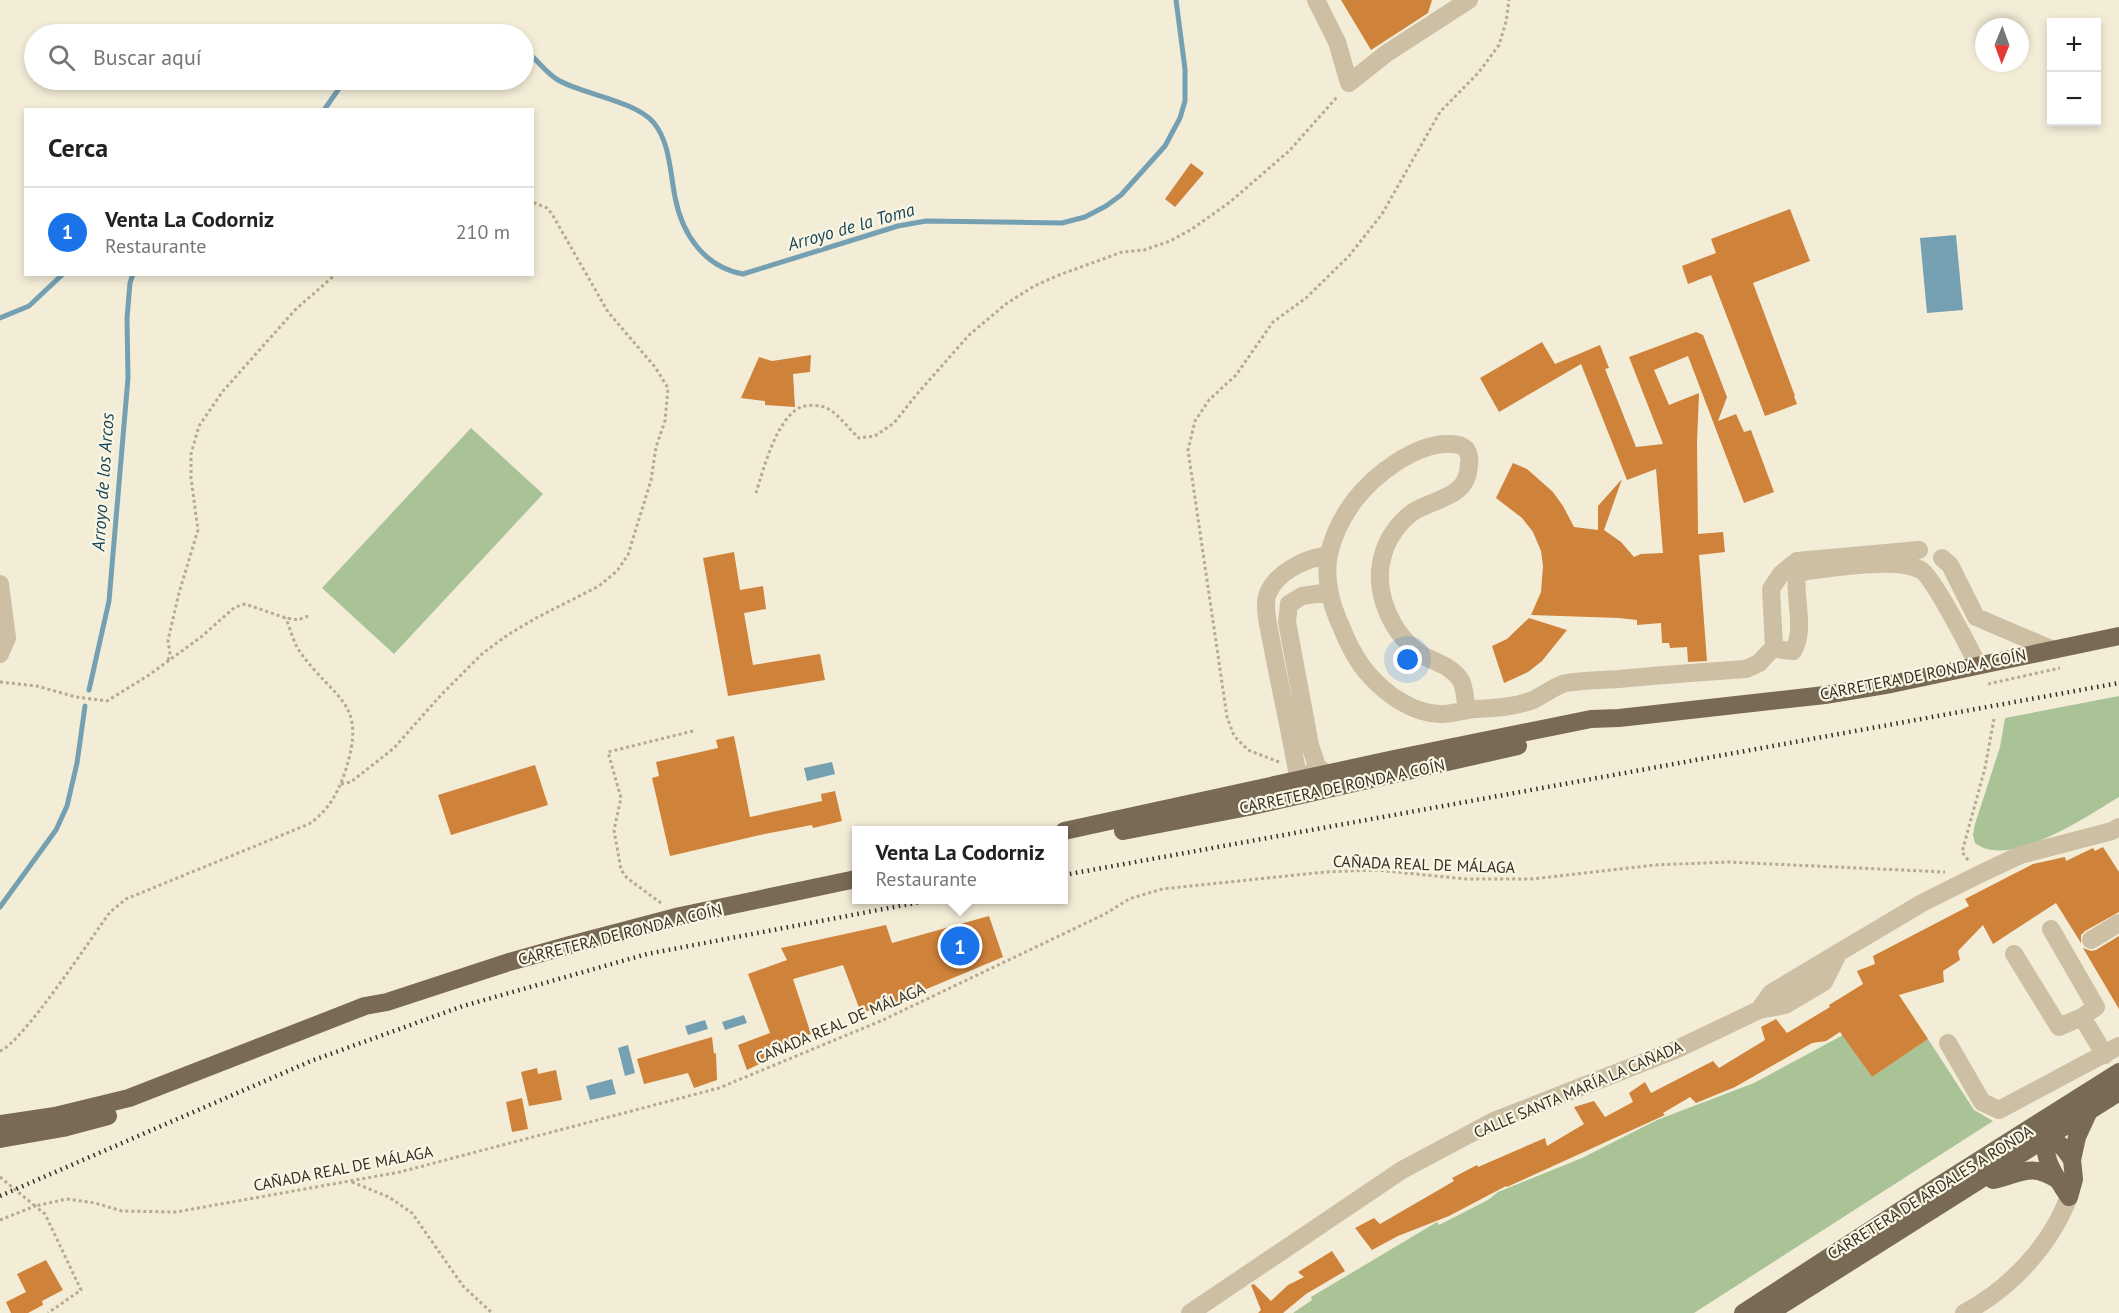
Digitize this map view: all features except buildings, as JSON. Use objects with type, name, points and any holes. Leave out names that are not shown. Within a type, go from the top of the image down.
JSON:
[{"type":"main road","name":"CARRETERA DE RONDA A COÍN","points":[[1068,830],[1306,772],[1591,719],[1825,695],[1891,684],[2119,636]]},
{"type":"main road","name":"CARRETERA DE RONDA A COÍN","points":[[1068,840],[1248,807],[1478,756],[1594,727],[1618,718]]},
{"type":"main road","points":[[1248,807],[1263,795],[1299,787],[1306,772],[1317,783],[1356,775],[1386,776]]},
{"type":"main road","name":"CARRETERA DE RONDA A COÍN","points":[[0,1124],[55,1116],[129,1098],[365,1006],[387,1002],[509,962],[680,916],[852,880]]},
{"type":"main road","name":"CARRETERA DE RONDA A COÍN","points":[[0,1139],[63,1128],[142,1105],[192,1087],[367,1013],[387,1002]]},
{"type":"main road","name":"CARRETERA DE ARDALES A RONDA","points":[[1743,1313],[2119,1072]]},
{"type":"main road","points":[[2069,1197],[2046,1155],[2044,1145],[2046,1138],[2056,1122],[2119,1082]]},
{"type":"main road","name":"CARRETERA DE ARDALES A RONDA","points":[[1769,1313],[2119,1092]]},
{"type":"main road","points":[[2069,1197],[2074,1179],[2072,1160],[2077,1137],[2090,1111]]},
{"type":"main road","points":[[0,1132],[36,1127],[63,1128]]},
{"type":"main road","points":[[1932,1190],[1959,1183],[2030,1138],[2055,1140],[2072,1160]]},
{"type":"main road","points":[[1973,1184],[1999,1179],[2020,1170],[2048,1173],[2058,1180]]},
{"type":"street","points":[[1316,0],[1337,42],[1349,83],[1387,53],[1469,0]]},
{"type":"street","points":[[1467,710],[1461,680],[1446,666],[1426,657],[1410,646],[1395,628],[1386,608],[1380,585],[1382,556],[1390,537],[1401,523],[1413,512],[1452,495],[1462,486],[1469,474],[1470,460],[1466,449],[1458,444],[1439,443],[1387,469],[1367,486],[1352,503],[1337,531],[1329,555],[1329,592],[1348,644],[1368,674],[1386,692],[1412,707],[1439,714],[1508,706],[1533,700],[1564,683],[1746,669],[1759,663],[1774,647],[1771,589],[1781,574],[1797,561],[1919,550],[1924,547],[1934,547],[1939,550],[1942,558],[1950,565],[1976,617],[2051,649]]},
{"type":"street","points":[[1919,550],[1916,561],[1937,591],[1978,665]]},
{"type":"street","points":[[1306,772],[1269,627],[1266,597],[1276,579],[1302,563],[1329,555]]},
{"type":"street","points":[[1774,647],[1793,651],[1799,641],[1795,588],[1797,575],[1806,571],[1895,564],[1922,571],[1934,571],[1939,567],[1942,558]]},
{"type":"street","points":[[0,584],[7,638],[0,654]]},
{"type":"street","points":[[1306,772],[1310,745],[1287,622],[1289,604],[1302,596],[1329,592]]},
{"type":"street","name":"CALLE SANTA MARÍA LA CAÑADA","points":[[1190,1313],[1402,1170],[1494,1121],[1675,1050],[1759,1010],[1771,993],[1839,952],[1922,903],[2020,855],[2117,834]]},
{"type":"street","points":[[2091,940],[2119,923]]},
{"type":"street","points":[[2014,954],[2059,1027],[2082,1017],[2096,1007],[2051,929]]},
{"type":"street","points":[[1948,1043],[1982,1102],[2000,1110],[2112,1051],[2082,1017]]},
{"type":"street","points":[[1964,1313],[1995,1294],[2022,1269],[2056,1225],[2069,1197]]},
{"type":"path","points":[[1306,772],[1248,750],[1234,736],[1227,717],[1188,450],[1195,421],[1209,400],[1236,375],[1273,322],[1306,298],[1349,256],[1382,214],[1440,112],[1479,72],[1499,45],[1506,22],[1509,0]]},
{"type":"path","points":[[756,493],[772,446],[788,418],[801,406],[821,406],[837,415],[846,428],[858,438],[875,436],[894,423],[969,335],[1006,304],[1034,286],[1059,275],[1122,252],[1144,250],[1170,241],[1192,229],[1230,202],[1289,151],[1349,83]]},
{"type":"path","points":[[341,784],[351,782],[394,748],[441,695],[483,653],[538,617],[599,586],[617,571],[628,555],[635,537],[651,480],[656,447],[665,421],[668,388],[655,367],[608,312],[552,214],[547,208],[534,203]]},
{"type":"path","points":[[168,660],[170,654],[168,640],[198,530],[191,478],[191,454],[199,426],[223,391],[295,309],[334,276]]},
{"type":"path","points":[[0,682],[38,686],[76,697],[107,702],[201,637],[235,607],[245,604],[298,620],[308,616]]},
{"type":"path","points":[[0,1051],[7,1048],[30,1022],[110,912],[126,899],[309,824],[326,810],[341,784],[353,740],[351,716],[344,703],[299,651],[286,618]]},
{"type":"path","points":[[1980,874],[1962,852],[1985,768],[1994,719]]},
{"type":"path","points":[[680,916],[627,878],[621,870],[614,830],[621,798],[608,752],[693,732]]},
{"type":"path","name":"CAÑADA REAL DE MÁLAGA","points":[[0,1220],[35,1206],[67,1199],[122,1210],[176,1212],[400,1172],[719,1088],[883,1020],[1105,914],[1129,899],[1162,889],[1325,872],[1375,870],[1466,879],[1532,879],[1655,866],[1728,862],[1980,874]]},
{"type":"path","points":[[0,1177],[45,1214],[81,1290],[48,1313]]},
{"type":"path","points":[[350,1181],[389,1197],[412,1213],[462,1286],[492,1313]]},
{"type":"green space","points":[[471,428],[543,494],[394,654],[322,588]]},
{"type":"green space","points":[[2119,696],[2119,797],[2068,827],[2027,845],[2007,850],[1990,850],[1975,843],[1973,835],[1975,824],[2000,747],[2005,718]]},
{"type":"green space","points":[[1843,1035],[1872,1077],[1928,1039],[1974,1110],[1993,1121],[1694,1313],[1293,1313],[1312,1300],[1311,1297],[1437,1222],[1439,1225],[1488,1200],[1498,1192],[1582,1158],[1657,1120],[1754,1083]]},
{"type":"water","points":[[1956,235],[1963,310],[1927,313],[1920,238]]},
{"type":"water","points":[[832,762],[835,774],[807,781],[804,768]]},
{"type":"water","points":[[744,1015],[747,1023],[725,1030],[722,1022]]},
{"type":"water","points":[[705,1020],[708,1029],[688,1035],[685,1026]]},
{"type":"water","points":[[628,1045],[635,1073],[625,1076],[618,1048]]},
{"type":"water","points":[[612,1079],[616,1094],[590,1100],[586,1086]]},
{"type":"waterway","name":"Arroyo de la Toma","points":[[534,58],[558,80],[622,103],[646,115],[654,123],[663,139],[678,211],[689,236],[697,247],[717,264],[743,274],[898,226],[926,221],[1062,223],[1085,217],[1106,206],[1121,195],[1165,146],[1180,118],[1185,101],[1185,69],[1176,0]]},
{"type":"waterway","name":"Arroyo de la Toma","points":[[325,108],[338,90]]},
{"type":"waterway","name":"Arroyo de la Toma","points":[[0,318],[29,306],[61,276]]},
{"type":"waterway","name":"Arroyo de los Arcos","points":[[89,690],[109,601],[128,378],[127,318],[132,276]]},
{"type":"waterway","name":"Arroyo de los Arcos","points":[[0,907],[56,830],[67,806],[77,763],[85,706]]},
{"type":"railway","points":[[1068,874],[2119,683]]},
{"type":"railway","points":[[0,1196],[311,1061],[463,1006],[647,954],[910,904]]},
{"type":"place","name":"Venta La Codorniz","points":[[960,946]]}]
